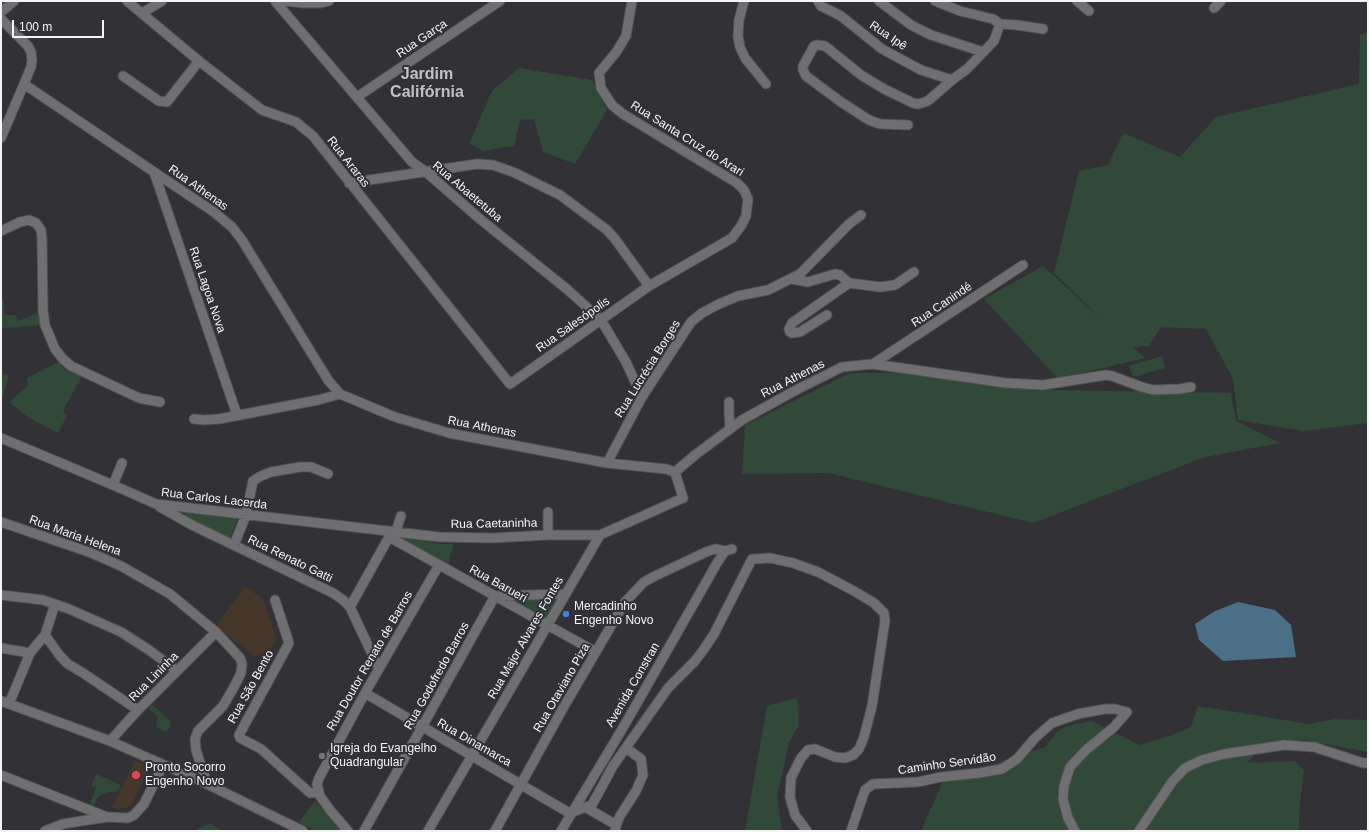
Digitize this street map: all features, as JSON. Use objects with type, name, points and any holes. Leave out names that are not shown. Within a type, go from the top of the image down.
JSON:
[{"type":"street","points":[[1,12],[14,1]]},
{"type":"street","name":"Rua Araras","points":[[127,1],[199,61],[262,110],[296,122],[313,136],[510,384]]},
{"type":"street","points":[[142,13],[162,1]]},
{"type":"street","name":"Rua Abaetetuba","points":[[274,1],[412,162],[568,290],[601,320],[626,362],[642,397]]},
{"type":"street","points":[[285,1],[303,3],[329,1]]},
{"type":"street","name":"Rua Garça","points":[[357,97],[500,1]]},
{"type":"street","name":"Rua Santa Cruz do Arari","points":[[632,1],[626,36],[618,51],[602,67],[599,73],[601,88],[606,98],[623,114],[737,182],[744,190],[748,199],[746,216],[742,226],[732,238],[650,286]]},
{"type":"street","points":[[744,1],[739,20],[738,36],[740,47],[745,58],[766,84]]},
{"type":"street","name":"Rua Ipê","points":[[818,1],[820,6],[841,16],[882,49],[921,70],[952,80]]},
{"type":"street","name":"Rua Ipê","points":[[879,1],[911,25],[931,35],[983,52]]},
{"type":"street","points":[[935,1],[960,11],[993,19],[1000,24],[1043,29]]},
{"type":"street","points":[[1077,1],[1089,11]]},
{"type":"street","points":[[1214,8],[1221,1]]},
{"type":"street","points":[[1,19],[28,46],[31,52],[32,60],[31,67],[1,138]]},
{"type":"street","points":[[908,125],[880,124],[869,120],[841,102],[806,76],[803,66],[814,46],[825,46],[861,75],[884,89],[918,104],[925,102],[967,69],[994,41],[1000,24]]},
{"type":"street","points":[[123,76],[159,101],[166,102],[199,61]]},
{"type":"street","name":"Rua Athenas","points":[[24,84],[214,212],[232,227],[242,240],[328,380],[340,394],[395,417],[449,433],[607,463],[666,469],[675,472],[742,420],[796,390],[842,367],[873,364],[1006,383],[1043,385],[1106,375],[1153,390],[1191,387]]},
{"type":"street","points":[[350,183],[476,164],[494,165],[513,172],[560,195],[607,230],[650,286]]},
{"type":"street","name":"Rua Lagoa Nova","points":[[154,172],[237,415]]},
{"type":"street","name":"Rua Lucrécia Borges","points":[[607,463],[642,397],[691,322],[702,313],[719,304],[738,296],[768,290],[800,274],[849,224],[861,215]]},
{"type":"street","points":[[1,231],[20,222],[29,220],[36,223],[41,230],[45,325],[55,349],[63,359],[71,366],[139,398],[160,402]]},
{"type":"street","name":"Rua Canindé","points":[[873,364],[1023,265]]},
{"type":"street","points":[[792,279],[808,282],[835,274],[840,275],[849,283],[880,287],[895,285],[914,272]]},
{"type":"street","points":[[827,314],[800,332],[792,334],[789,331],[792,323],[849,283]]},
{"type":"street","name":"Rua Salesópolis","points":[[510,384],[650,286]]},
{"type":"street","points":[[194,419],[219,419],[318,400],[340,394]]},
{"type":"street","points":[[729,402],[730,428]]},
{"type":"street","name":"Rua Carlos Lacerda","points":[[1,438],[156,504],[392,533]]},
{"type":"street","points":[[113,485],[122,463]]},
{"type":"street","points":[[234,545],[246,514],[254,481],[271,472],[300,467],[311,467],[328,474]]},
{"type":"street","points":[[600,535],[683,498],[675,472]]},
{"type":"street","name":"Rua Renato Gatti","points":[[156,504],[192,525],[333,593],[350,607],[379,669]]},
{"type":"street","points":[[548,512],[548,535]]},
{"type":"street","points":[[350,607],[401,516]]},
{"type":"street","name":"Rua Maria Helena","points":[[1,522],[89,552],[121,566],[170,594],[216,632],[240,658],[242,664],[241,673],[224,706],[198,731],[195,740],[196,750],[207,784]]},
{"type":"street","name":"Rua Caetaninha","points":[[392,533],[439,537],[492,538],[548,535],[600,535]]},
{"type":"street","name":"Rua Barueri","points":[[392,533],[439,565],[596,652]]},
{"type":"street","name":"Rua Major Alvares Fontes","points":[[428,831],[600,535]]},
{"type":"street","name":"Rua Otaviano Piza","points":[[495,831],[522,785],[562,710],[625,602],[644,582],[706,552],[728,550]]},
{"type":"street","name":"Avenida Constran","points":[[560,831],[624,726],[716,563],[728,550]]},
{"type":"street","points":[[572,813],[592,805],[613,766],[668,688],[695,661],[714,634],[748,564],[752,560],[770,558],[793,563],[818,572],[874,603],[884,613],[885,621],[872,706],[859,749],[854,755],[845,758],[835,757],[815,749],[808,750],[800,758],[791,778],[790,797],[795,815],[807,831]]},
{"type":"street","name":"Rua Doutor Renato de Barros","points":[[319,792],[319,778],[365,693],[439,565]]},
{"type":"street","points":[[495,596],[566,594]]},
{"type":"street","points":[[1,595],[43,600],[69,609],[121,632],[149,650],[177,672]]},
{"type":"street","name":"Rua Godofredo Barros","points":[[364,831],[495,596]]},
{"type":"street","name":"Rua São Bento","points":[[275,600],[288,643],[238,736],[262,749],[310,793],[319,792]]},
{"type":"street","points":[[55,604],[45,635],[30,653],[5,703],[110,741],[207,784],[303,831]]},
{"type":"street","name":"Rua Lininha","points":[[110,741],[138,710],[216,632]]},
{"type":"street","points":[[45,635],[60,656],[68,664],[138,710]]},
{"type":"street","points":[[1,648],[30,653]]},
{"type":"street","name":"Rua Dinamarca","points":[[365,693],[572,813]]},
{"type":"street","name":"Caminho Servidão","points":[[851,831],[865,790],[873,784],[918,782],[1002,768],[1017,759],[1035,738],[1052,723],[1078,714],[1105,709],[1115,709],[1127,712],[1114,727],[1086,750],[1070,767],[1064,786],[1063,799],[1068,818],[1075,831]]},
{"type":"street","points":[[587,808],[616,828],[620,816],[643,775],[641,759],[633,738]]},
{"type":"street","points":[[1139,831],[1172,782],[1185,768],[1202,760],[1224,754],[1284,745],[1314,747],[1363,763],[1368,763]]},
{"type":"street","points":[[626,748],[641,759]]},
{"type":"street","points":[[45,831],[63,824],[108,817],[128,818],[134,815],[144,804],[163,764]]},
{"type":"street","points":[[1,776],[108,817]]},
{"type":"street","points":[[319,792],[324,803],[348,831]]},
{"type":"shaded area","points":[[245,586],[263,599],[276,638],[275,644],[271,648],[255,657],[216,626]]},
{"type":"shaded area","name":"Pronto Socorro Engenho Novo","points":[[135,760],[151,765],[131,806],[126,809],[122,807],[118,810],[112,807]]},
{"type":"green space","points":[[1368,32],[1368,423],[1303,431],[1238,420],[1233,379],[1206,329],[1161,327],[1149,346],[1133,347],[1145,358],[1058,379],[984,299],[1043,266],[1105,322],[1054,273],[1079,171],[1108,165],[1123,133],[1180,157],[1216,117],[1359,84],[1360,35]]},
{"type":"green space","points":[[519,68],[592,80],[607,110],[575,164],[543,152],[534,119],[520,120],[514,146],[484,151],[469,144],[492,91]]},
{"type":"green space","points":[[1,299],[4,300],[5,315],[16,315],[18,321],[40,312],[43,325],[1,328]]},
{"type":"green space","points":[[1162,356],[1165,368],[1133,377],[1129,366]]},
{"type":"green space","points":[[59,362],[65,370],[82,376],[63,411],[67,416],[58,433],[29,418],[9,402],[28,386],[27,378]]},
{"type":"green space","points":[[850,373],[899,373],[1053,390],[1231,393],[1236,421],[1280,443],[1205,457],[1033,523],[828,473],[742,474],[745,425]]},
{"type":"green space","points":[[1,374],[9,375],[2,400],[1,400]]},
{"type":"green space","points":[[189,513],[238,518],[230,538],[183,517],[183,514]]},
{"type":"green space","points":[[397,536],[440,544],[454,544],[449,565]]},
{"type":"green space","points":[[560,596],[545,620],[515,601],[516,599]]},
{"type":"green space","points":[[797,698],[799,725],[789,742],[777,796],[782,831],[745,831],[767,706]]},
{"type":"green space","points":[[152,704],[171,722],[170,727],[166,732],[156,727],[158,717],[149,709]]},
{"type":"green space","points":[[1198,706],[1309,724],[1335,719],[1368,720],[1368,752],[1305,740],[1270,742],[1246,763],[1295,761],[1304,770],[1299,827],[1297,831],[921,831],[943,781],[1045,747],[1058,731],[1067,726],[1092,721],[1139,745],[1169,736],[1191,727]]},
{"type":"green space","points":[[96,774],[121,785],[118,791],[106,793],[97,798],[94,807],[89,805],[96,788],[91,786]]},
{"type":"green space","points":[[315,801],[342,831],[315,831],[299,822]]},
{"type":"green space","points":[[211,824],[222,831],[194,831],[205,825]]},
{"type":"water","points":[[1238,602],[1275,610],[1291,625],[1296,657],[1223,661],[1199,640],[1195,624],[1215,611]]},
{"type":"place","name":"Mercadinho Engenho Novo","points":[[566,614]]},
{"type":"place","name":"Igreja do Evangelho Quadrangular","points":[[322,756]]},
{"type":"place","name":"Pronto Socorro Engenho Novo","points":[[136,775]]},
{"type":"district","name":"Jardim Califórnia","points":[[427,84]]}]
